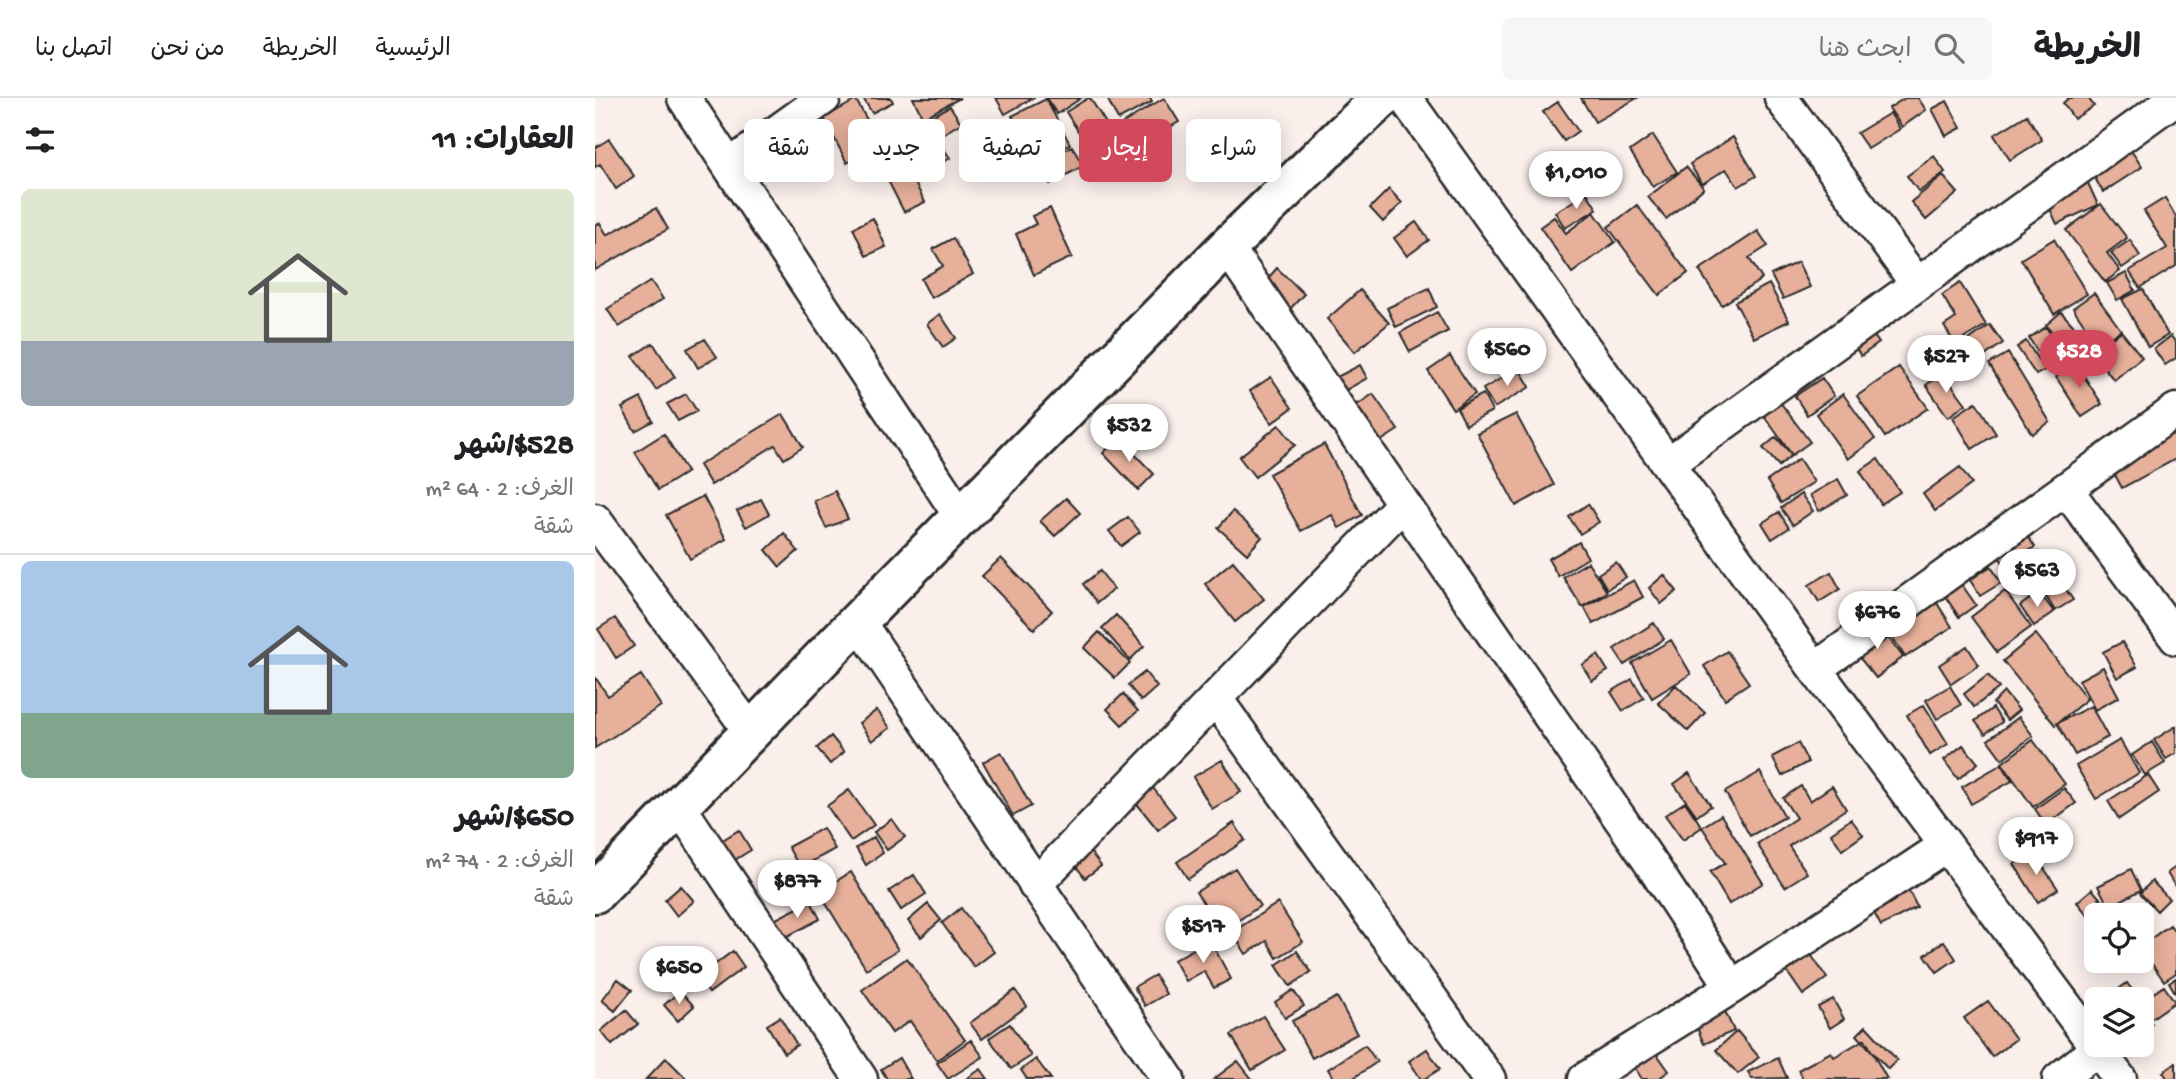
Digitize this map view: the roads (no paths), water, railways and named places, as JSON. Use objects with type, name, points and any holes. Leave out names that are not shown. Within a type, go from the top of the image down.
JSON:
[{"type":"street","points":[[684,98],[961,517]]},
{"type":"street","points":[[729,166],[824,98]]},
{"type":"street","points":[[595,893],[858,621],[1227,247],[1341,135],[1383,98]]},
{"type":"street","points":[[1405,98],[1815,669],[2084,1032]]},
{"type":"street","points":[[1781,98],[1917,284]]},
{"type":"street","points":[[1669,463],[2176,98]]},
{"type":"street","points":[[1227,247],[1646,856],[1732,987]]},
{"type":"street","points":[[1815,669],[2176,410]]},
{"type":"street","points":[[2066,489],[2176,638]]},
{"type":"street","points":[[1035,885],[1403,504]]},
{"type":"street","points":[[595,520],[751,732]]},
{"type":"street","points":[[858,621],[1168,1079]]},
{"type":"street","points":[[1216,699],[1489,1079]]},
{"type":"street","points":[[679,806],[849,1073]]},
{"type":"street","points":[[1585,1079],[1732,987],[1945,846]]},
{"type":"street","points":[[2059,1079],[2087,1057]]},
{"type":"street","points":[[2103,1057],[2120,1079]]}]
